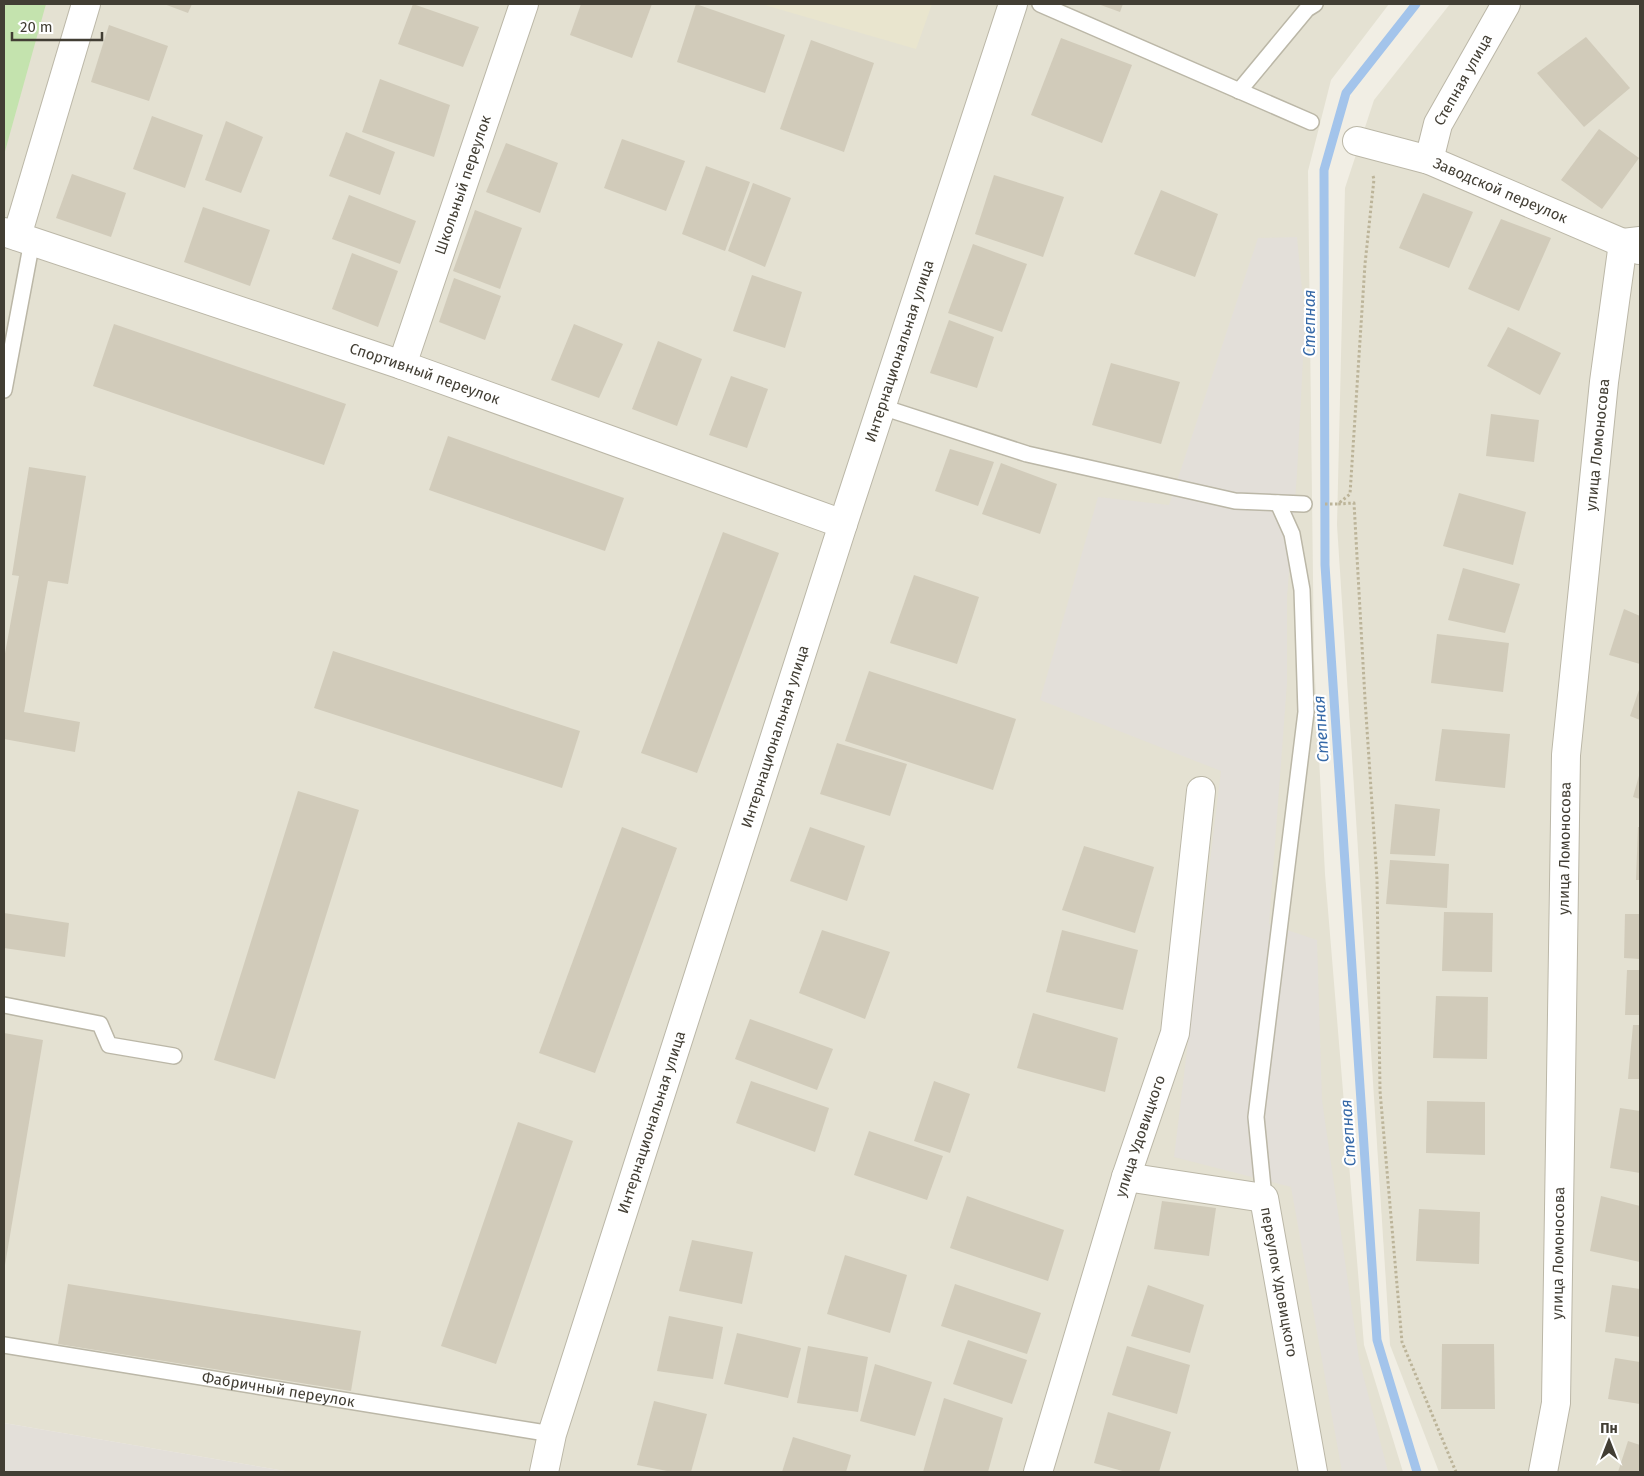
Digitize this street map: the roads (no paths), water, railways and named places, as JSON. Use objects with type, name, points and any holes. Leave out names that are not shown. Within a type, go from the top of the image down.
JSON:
[{"type":"street","points":[[17,236],[86,4]]},
{"type":"street","name":"Школьный переулок","points":[[402,365],[524,4]]},
{"type":"street","name":"Интернациональная улица","points":[[544,1472],[552,1434],[843,524],[1013,4]]},
{"type":"street","name":"Степная улица","points":[[1429,160],[1438,124],[1506,4]]},
{"type":"street","name":"Заводской переулок","points":[[1357,140],[1429,160],[1634,245]]},
{"type":"street","name":"Спортивный переулок","points":[[17,236],[402,365],[843,524]]},
{"type":"street","name":"улица Ломоносова","points":[[1543,1472],[1556,1403],[1566,756],[1604,382],[1634,245]]},
{"type":"street","name":"улица Удовицкого","points":[[1038,1472],[1126,1177],[1175,1033],[1201,790]]},
{"type":"street","name":"переулок Удовицкого","points":[[1126,1177],[1264,1198],[1313,1472]]},
{"type":"lane","points":[[1040,4],[1311,122]]},
{"type":"lane","points":[[1239,91],[1307,9],[1314,4]]},
{"type":"lane","points":[[4,390],[17,236]]},
{"type":"lane","points":[[882,407],[1027,454],[1235,501],[1304,504]]},
{"type":"lane","points":[[1264,1198],[1256,1117],[1306,712],[1302,590],[1292,534],[1278,503]]},
{"type":"lane","points":[[4,1005],[100,1024],[110,1045],[174,1056]]},
{"type":"lane","name":"Фабричный переулок","points":[[4,1345],[552,1434]]},
{"type":"waterway","name":"Степная","points":[[1416,4],[1346,93],[1324,170],[1325,565],[1377,1340],[1417,1472]]}]
